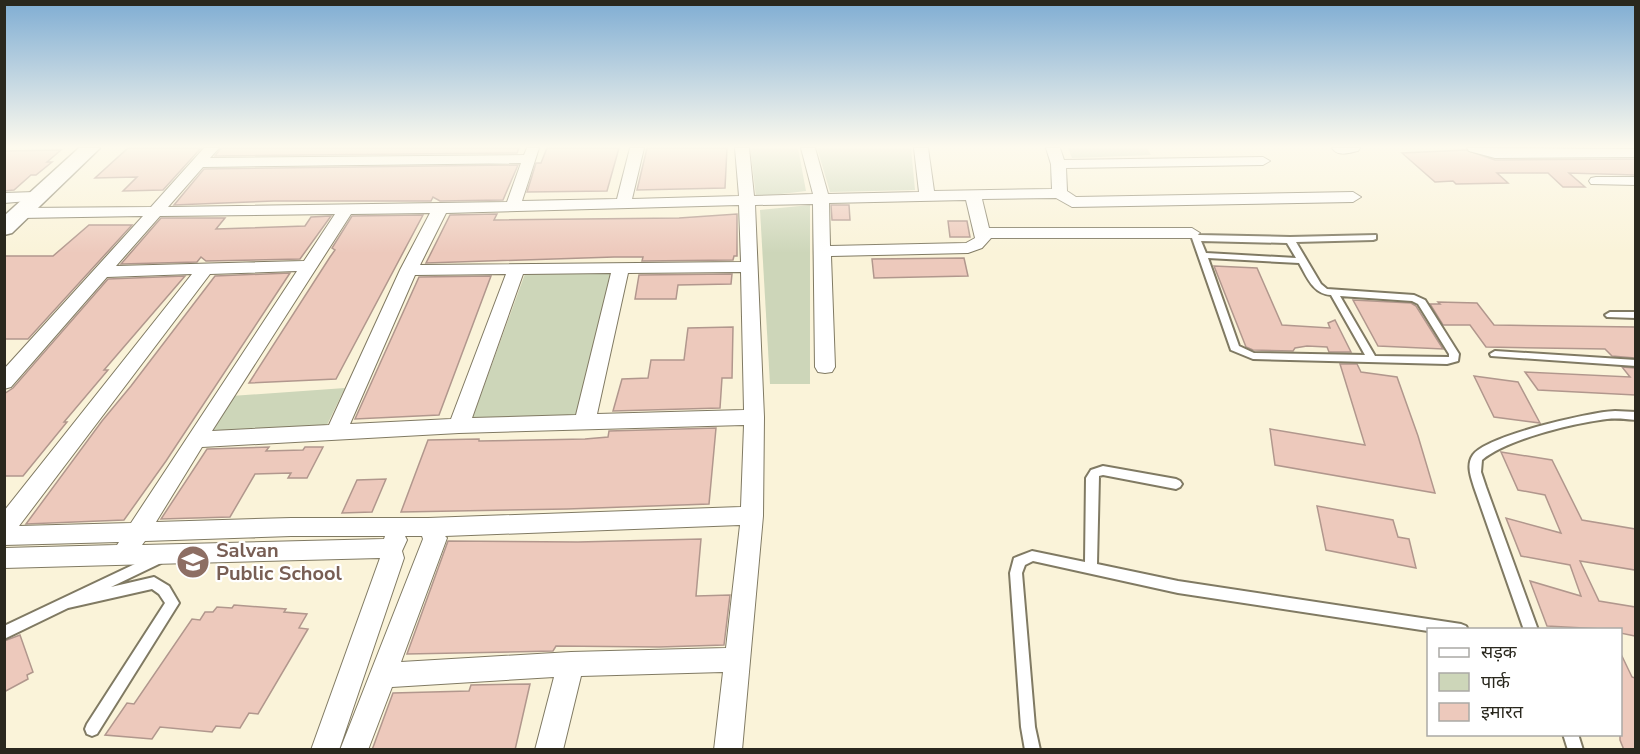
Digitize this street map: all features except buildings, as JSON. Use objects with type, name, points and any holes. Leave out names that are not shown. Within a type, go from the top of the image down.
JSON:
[{"type":"street","points":[[4,228],[51,183]]},
{"type":"street","points":[[4,382],[179,183]]},
{"type":"street","points":[[513,206],[521,183]]},
{"type":"street","points":[[623,205],[628,183]]},
{"type":"street","points":[[729,750],[752,516],[754,417],[745,183]]},
{"type":"street","points":[[817,183],[821,197],[825,367]]},
{"type":"street","points":[[925,183],[927,195]]},
{"type":"street","points":[[1059,183],[1060,193]]},
{"type":"street","points":[[20,213],[623,205],[821,197],[1060,193],[1072,202],[1353,197]]},
{"type":"street","points":[[823,251],[968,248],[976,245],[982,239],[973,195]]},
{"type":"street","points":[[4,198],[35,197]]},
{"type":"street","points":[[124,554],[347,208]]},
{"type":"street","points":[[336,433],[409,270],[440,208]]},
{"type":"street","points":[[982,233],[1194,236]]},
{"type":"street","points":[[100,272],[310,266]]},
{"type":"street","points":[[585,422],[621,267]]},
{"type":"street","points":[[409,270],[749,267]]},
{"type":"street","points":[[459,426],[517,268]]},
{"type":"street","points":[[4,529],[205,269]]},
{"type":"street","points":[[196,440],[459,426],[754,417]]},
{"type":"street","points":[[4,536],[752,516]]},
{"type":"street","points":[[325,750],[392,558],[390,551],[402,525]]},
{"type":"street","points":[[354,750],[435,538],[428,526]]},
{"type":"street","points":[[4,558],[382,548],[390,551]]},
{"type":"street","points":[[382,675],[571,664],[737,660]]},
{"type":"street","points":[[549,750],[571,664]]},
{"type":"lane","points":[[1290,240],[1317,286],[1324,292],[1403,297],[1422,302],[1454,354],[1454,359],[1447,361],[1253,356],[1242,353],[1235,348],[1194,236],[1290,240],[1373,237]]},
{"type":"lane","points":[[1202,255],[1303,261]]},
{"type":"lane","points":[[1334,293],[1372,359]]},
{"type":"lane","points":[[1610,315],[1635,315]]},
{"type":"lane","points":[[1495,354],[1635,363]]},
{"type":"lane","points":[[1530,628],[1474,465],[1479,456],[1497,445],[1543,430],[1605,415],[1635,416]]},
{"type":"lane","points":[[1091,567],[1092,478],[1095,473],[1103,470],[1176,484]]},
{"type":"lane","points":[[4,633],[167,553]]},
{"type":"lane","points":[[1033,750],[1028,727],[1016,573],[1019,562],[1032,556],[1178,587],[1448,628]]},
{"type":"lane","points":[[66,603],[154,583],[164,590],[172,603],[92,729]]},
{"type":"lane","points":[[1570,736],[1576,750]]},
{"type":"green space","points":[[754,183],[805,183],[806,191],[756,197]]},
{"type":"green space","points":[[827,183],[914,183],[915,190],[830,192]]},
{"type":"green space","points":[[810,205],[810,384],[770,384],[760,210]]},
{"type":"green space","points":[[526,271],[613,271],[580,415],[472,419]]},
{"type":"green space","points":[[345,388],[327,425],[210,433],[231,396]]},
{"type":"place","name":"Salvan Public School","points":[[193,562]]}]
